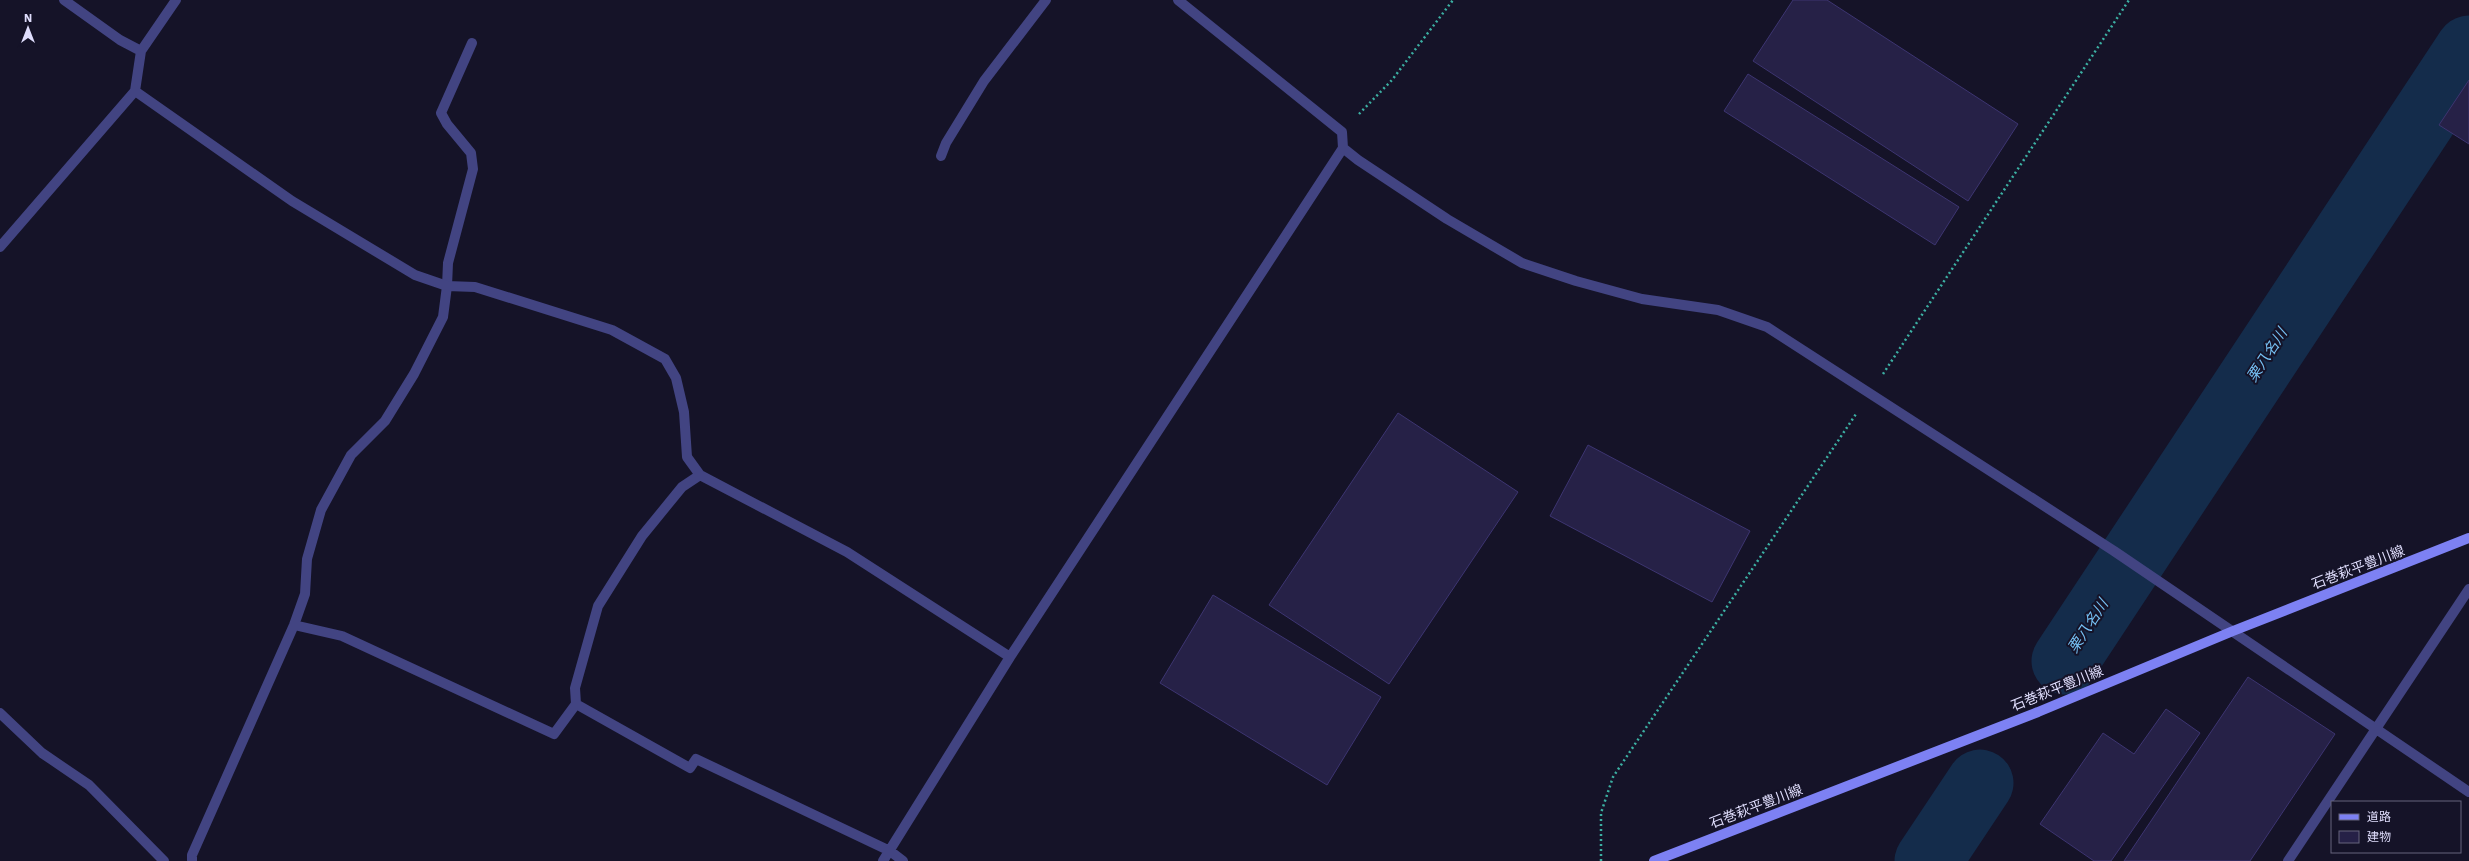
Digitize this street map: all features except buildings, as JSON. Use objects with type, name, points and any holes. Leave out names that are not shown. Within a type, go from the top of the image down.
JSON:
[{"type":"main road","name":"石巻萩平豊川線","points":[[1654,861],[2038,712],[2233,631],[2469,538]]},
{"type":"street","points":[[64,0],[120,40],[141,51]]},
{"type":"street","points":[[0,247],[135,91],[141,51],[176,0]]},
{"type":"street","points":[[941,156],[946,143],[984,81],[1046,0]]},
{"type":"street","points":[[883,861],[1010,657],[1343,148],[1342,132],[1178,0]]},
{"type":"street","points":[[192,861],[192,855],[294,625],[306,594],[308,559],[321,510],[351,455],[385,421],[414,374],[443,317],[448,263],[473,169],[471,153],[447,124],[441,113],[472,43]]},
{"type":"street","points":[[135,91],[292,201],[415,275],[447,286],[475,287],[612,330],[665,359],[676,378],[684,412],[687,457],[700,475],[848,552],[1010,657]]},
{"type":"street","points":[[1343,148],[1358,160],[1447,219],[1522,263],[1576,282],[1642,299],[1718,310],[1767,327],[1870,392],[2114,551],[2469,792]]},
{"type":"street","points":[[294,625],[342,636],[554,734],[576,704],[575,688],[598,606],[642,536],[682,487],[700,475]]},
{"type":"street","points":[[2288,861],[2469,589]]},
{"type":"street","points":[[576,704],[690,768],[696,759],[890,851],[903,861]]},
{"type":"street","points":[[0,713],[42,753],[89,785],[164,861]]},
{"type":"path","points":[[1342,132],[1392,80],[1453,0]]},
{"type":"path","points":[[1601,861],[1601,813],[1613,777],[2129,0]]},
{"type":"waterway","name":"栗八名川","points":[[2065,661],[2469,49]]},
{"type":"waterway","name":"栗八名川","points":[[1928,861],[1980,783]]}]
